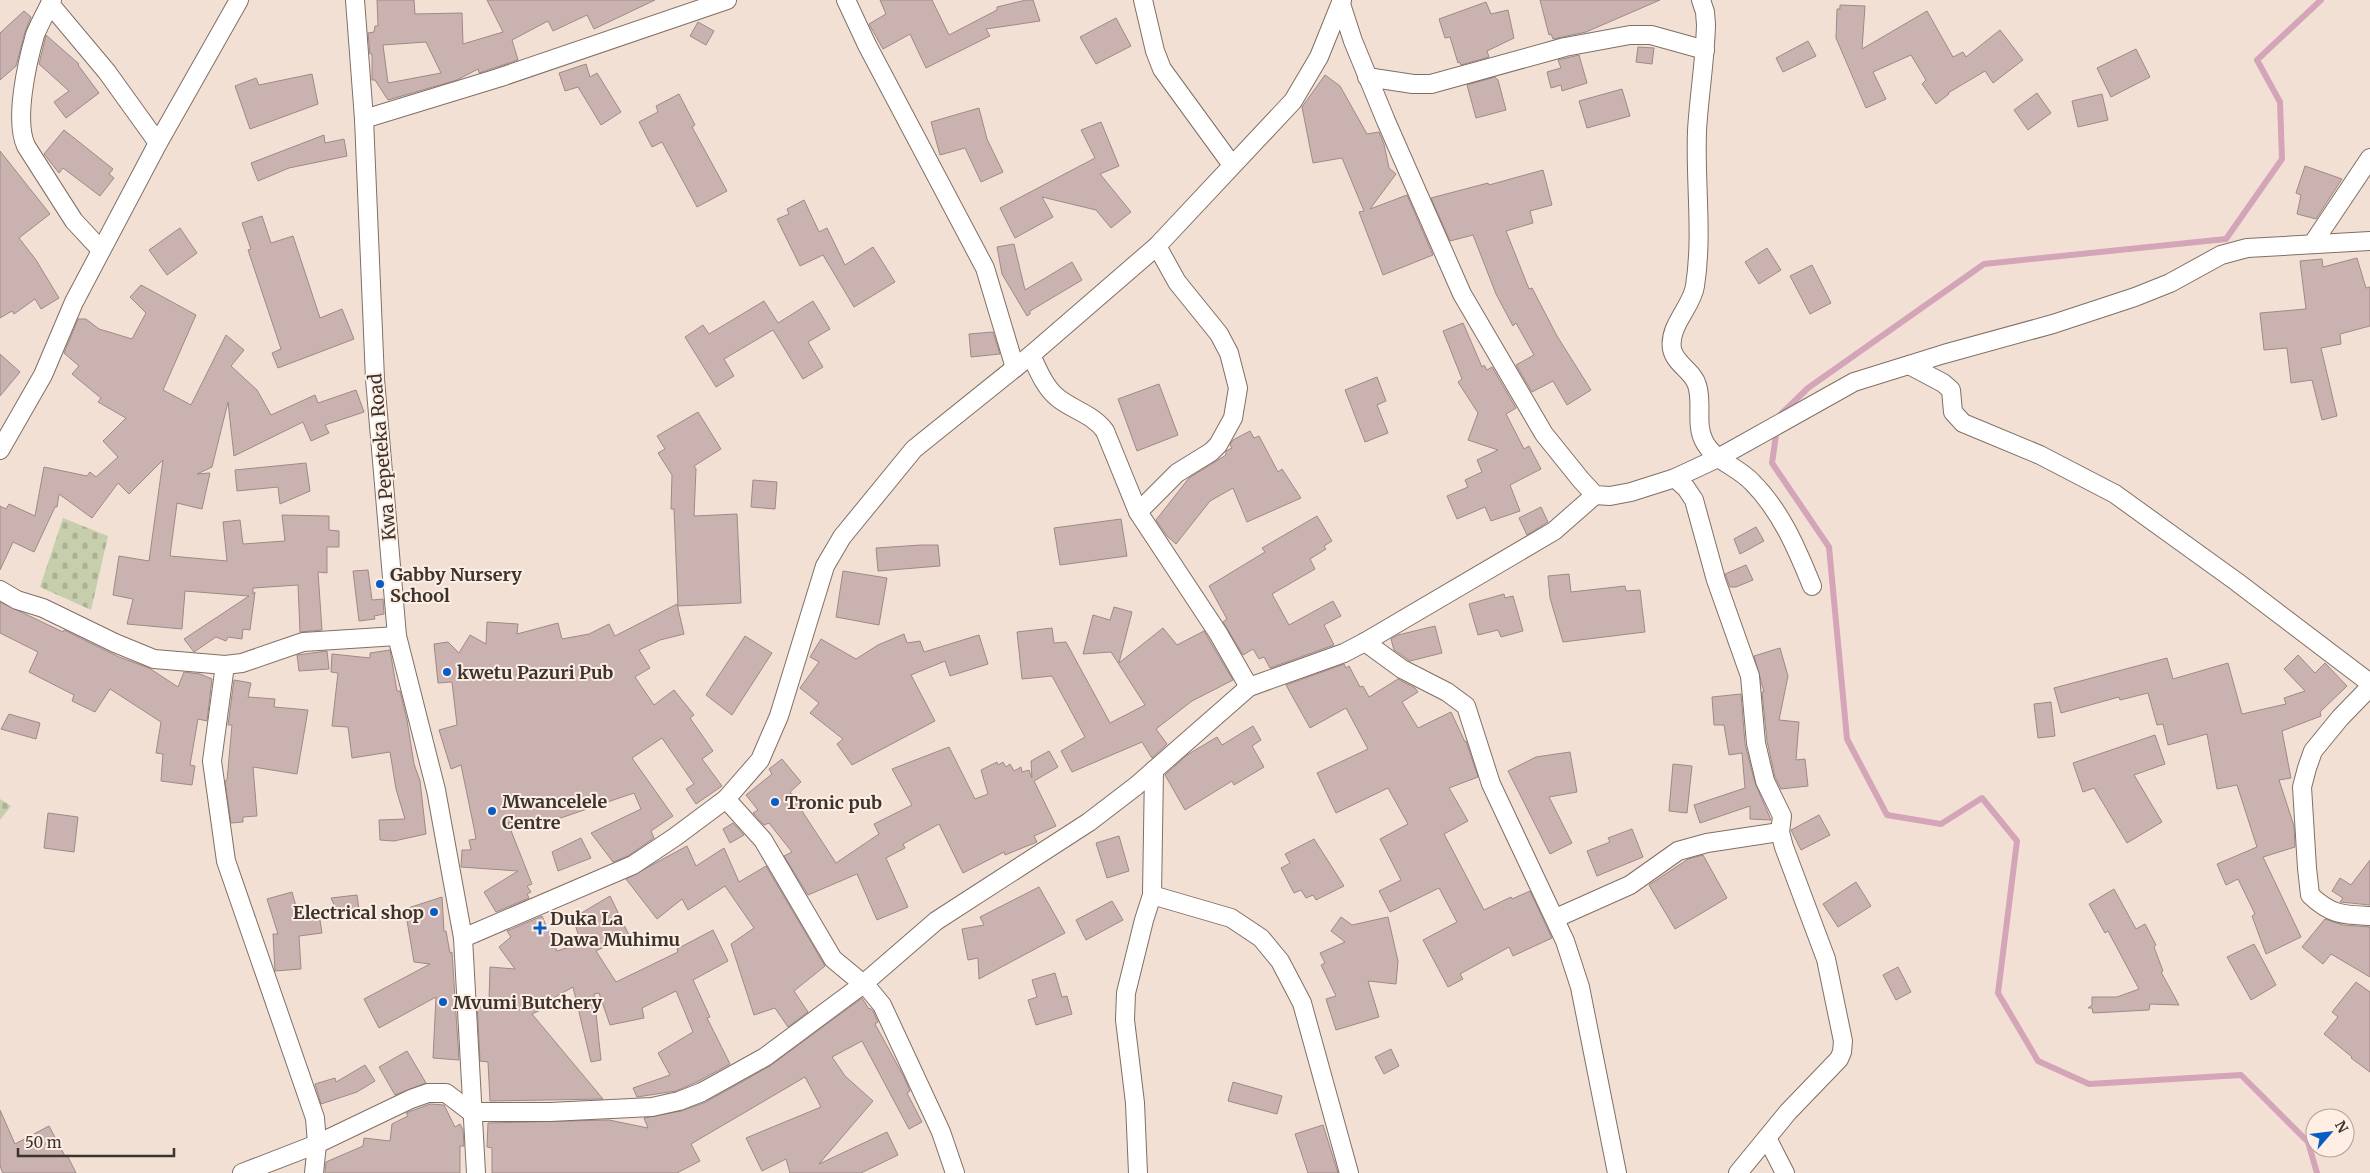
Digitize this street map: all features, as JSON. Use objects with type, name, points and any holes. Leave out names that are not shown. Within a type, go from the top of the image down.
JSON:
[{"type":"street","points":[[0,450],[43,375],[74,302],[101,250],[158,143],[239,0]]},
{"type":"street","name":"Kwa Pepeteka Road","points":[[354,0],[364,119],[375,379],[397,636],[436,790],[463,938],[471,1112],[476,1173]]},
{"type":"street","points":[[364,119],[498,78],[727,0]]},
{"type":"street","points":[[846,0],[867,45],[985,268],[1015,368]]},
{"type":"street","points":[[1143,0],[1155,51],[1162,69],[1232,165]]},
{"type":"street","points":[[1702,0],[1706,12],[1705,50],[1697,132],[1699,259],[1694,296],[1675,330],[1672,348],[1676,359],[1697,384],[1700,429],[1702,439],[1707,448],[1718,458],[1735,467],[1765,497],[1794,541],[1812,586]]},
{"type":"street","points":[[101,250],[74,221],[20,134],[20,117],[30,56],[36,33],[51,2],[107,72],[158,143]]},
{"type":"street","points":[[463,938],[633,865],[726,799],[760,760],[779,716],[825,566],[842,537],[914,449],[1031,355],[1157,246],[1293,101],[1319,57],[1341,2]]},
{"type":"street","points":[[1341,2],[1367,77],[1462,294],[1544,434],[1595,495],[1610,496],[1631,492],[1675,478],[1718,458],[1854,382],[2053,324],[2135,297],[2170,283],[2221,255],[2247,248],[2370,241]]},
{"type":"street","points":[[1367,77],[1413,84],[1431,84],[1565,47],[1644,34],[1705,50]]},
{"type":"street","points":[[2313,243],[2370,158]]},
{"type":"street","points":[[1138,512],[1177,473],[1218,445],[1233,418],[1238,388],[1229,353],[1219,334],[1177,282],[1157,246]]},
{"type":"street","points":[[1031,355],[1045,383],[1056,397],[1098,422],[1106,431],[1138,512],[1218,633],[1249,687]]},
{"type":"street","points":[[1909,365],[1943,383],[1951,390],[1953,412],[1963,422],[2040,455],[2114,494],[2237,582],[2370,683]]},
{"type":"street","points":[[1675,478],[1686,488],[1694,500],[1716,580],[1750,676],[1756,743],[1765,781],[1782,816],[1780,832],[1826,959],[1842,1041],[1839,1059],[1788,1112],[1738,1173]]},
{"type":"street","points":[[242,1173],[316,1144],[410,1099],[428,1093],[446,1093],[471,1112],[550,1112],[652,1107],[678,1101],[702,1092],[765,1057],[862,985],[936,921],[1089,822],[1154,770],[1249,687],[1344,653],[1364,642],[1554,531],[1595,495]]},
{"type":"street","points":[[0,590],[17,600],[44,608],[114,643],[154,659],[225,665],[242,663],[304,642],[397,636]]},
{"type":"street","points":[[1364,642],[1402,669],[1447,692],[1466,706],[1491,784],[1556,918],[1580,987],[1617,1173]]},
{"type":"street","points":[[225,665],[212,761],[226,861],[315,1118],[314,1173]]},
{"type":"street","points":[[2370,687],[2340,718],[2314,751],[2302,787],[2310,895],[2326,909],[2339,914],[2370,916]]},
{"type":"street","points":[[1138,1173],[1135,1103],[1125,1020],[1126,1002],[1144,920],[1152,895],[1154,770]]},
{"type":"street","points":[[726,799],[763,840],[828,952],[870,991],[882,1005],[941,1132],[955,1173]]},
{"type":"street","points":[[1556,918],[1630,885],[1678,851],[1707,843],[1780,832]]},
{"type":"street","points":[[1152,895],[1231,918],[1260,938],[1280,961],[1302,1002],[1349,1173]]},
{"type":"street","points":[[1767,1138],[1785,1173]]},
{"type":"green space","points":[[63,518],[108,536],[91,610],[40,587]]},
{"type":"green space","points":[[0,799],[11,806],[0,820]]},
{"type":"building","points":[[377,0],[414,0],[415,14],[462,13],[463,44],[503,32],[487,0],[655,0],[594,29],[587,15],[553,31],[548,21],[512,40],[518,60],[479,73],[478,69],[457,80],[388,100],[375,80],[372,80],[372,54],[370,54],[368,33],[374,32],[375,26],[378,26]],"holes":[[[426,42],[441,73],[388,83],[383,45]]]},
{"type":"building","points":[[880,0],[932,0],[949,35],[997,10],[997,7],[1026,0],[1033,0],[1040,21],[986,29],[990,36],[926,68],[910,34],[883,49],[869,24],[886,14]]},
{"type":"building","points":[[1540,0],[1660,0],[1586,32],[1553,39],[1551,34],[1549,35]]},
{"type":"building","points":[[1486,2],[1491,14],[1508,10],[1514,38],[1487,51],[1489,57],[1461,65],[1460,62],[1458,63],[1450,37],[1445,38],[1439,19]]},
{"type":"building","points":[[1840,5],[1865,6],[1862,49],[1927,11],[1953,57],[1963,52],[1966,57],[2000,30],[2023,60],[1993,83],[1985,71],[1948,93],[1936,104],[1922,84],[1926,80],[1911,55],[1873,72],[1886,99],[1866,108],[1836,38],[1837,9],[1840,9]]},
{"type":"building","points":[[24,11],[31,17],[16,66],[0,80],[0,33]]},
{"type":"building","points":[[1116,18],[1131,46],[1096,64],[1080,37]]},
{"type":"building","points":[[698,22],[714,31],[706,45],[690,36]]},
{"type":"building","points":[[46,35],[79,64],[99,93],[66,118],[54,102],[69,91],[39,64]]},
{"type":"building","points":[[1808,41],[1816,56],[1783,72],[1776,58]]},
{"type":"building","points":[[1638,47],[1654,48],[1652,64],[1636,62]]},
{"type":"building","points":[[2136,49],[2150,77],[2111,97],[2097,68]]},
{"type":"building","points":[[1579,55],[1587,83],[1562,91],[1561,85],[1551,88],[1547,72],[1561,68],[1558,60]]},
{"type":"building","points":[[586,64],[590,77],[597,73],[621,112],[601,125],[578,87],[565,91],[559,73]]},
{"type":"building","points":[[312,74],[318,104],[250,129],[235,86],[256,78],[259,85]]},
{"type":"building","points":[[1325,75],[1340,86],[1367,134],[1379,132],[1384,144],[1389,168],[1396,174],[1370,209],[1407,195],[1433,255],[1383,275],[1359,212],[1364,211],[1342,158],[1313,163],[1302,107]]},
{"type":"building","points":[[1495,77],[1498,80],[1506,110],[1476,118],[1467,85]]},
{"type":"building","points":[[1622,89],[1630,116],[1587,128],[1579,101]]},
{"type":"building","points":[[2037,93],[2051,113],[2028,130],[2014,110]]},
{"type":"building","points":[[679,94],[695,125],[692,127],[727,191],[697,207],[662,142],[652,147],[639,122],[658,112],[656,106]]},
{"type":"building","points":[[2102,94],[2108,120],[2078,127],[2072,101]]},
{"type":"building","points":[[979,108],[987,139],[1003,172],[981,182],[965,148],[940,155],[931,122]]},
{"type":"building","points":[[1101,122],[1119,166],[1100,174],[1131,212],[1111,228],[1096,210],[1042,197],[1053,217],[1015,238],[1000,208],[1095,158],[1081,130]]},
{"type":"building","points":[[64,130],[113,169],[109,174],[114,178],[100,196],[63,168],[59,173],[44,154]]},
{"type":"building","points":[[324,135],[325,143],[344,139],[347,156],[289,168],[258,181],[251,163]]},
{"type":"building","points":[[0,151],[50,214],[19,238],[36,260],[59,298],[41,309],[35,299],[14,314],[12,311],[0,318]]},
{"type":"building","points":[[2305,166],[2342,179],[2316,219],[2297,214],[2301,195],[2296,193]]},
{"type":"building","points":[[1543,170],[1552,205],[1530,211],[1533,223],[1506,231],[1529,289],[1532,288],[1557,336],[1591,390],[1567,405],[1553,381],[1532,392],[1516,365],[1534,355],[1516,323],[1513,326],[1496,294],[1473,235],[1450,241],[1431,198]]},
{"type":"building","points":[[804,200],[819,232],[827,228],[845,265],[873,247],[895,282],[854,307],[823,255],[800,266],[777,219],[789,214],[787,209]]},
{"type":"building","points":[[262,216],[271,243],[293,236],[320,318],[342,309],[354,339],[278,368],[272,353],[281,349],[248,250],[251,249],[242,223]]},
{"type":"building","points":[[180,228],[197,253],[167,275],[149,250]]},
{"type":"building","points":[[1014,244],[1025,290],[1072,262],[1082,280],[1030,311],[1030,314],[1027,316],[1002,274],[997,247]]},
{"type":"building","points":[[1767,248],[1781,270],[1759,284],[1745,262]]},
{"type":"building","points":[[2357,258],[2366,288],[2370,287],[2370,326],[2340,334],[2341,344],[2321,348],[2337,416],[2322,420],[2312,380],[2291,383],[2287,348],[2264,350],[2260,313],[2306,309],[2300,261],[2322,259],[2323,267]]},
{"type":"building","points":[[1812,265],[1831,303],[1810,314],[1790,276]]},
{"type":"building","points":[[141,285],[196,315],[163,390],[191,405],[226,335],[244,350],[231,366],[257,390],[271,415],[315,395],[318,403],[356,390],[364,412],[325,425],[329,433],[311,441],[303,422],[234,456],[228,402],[212,467],[197,474],[210,473],[202,509],[177,503],[170,556],[227,561],[223,522],[240,520],[243,544],[285,541],[282,515],[329,516],[329,530],[339,531],[339,547],[327,547],[327,573],[318,572],[322,630],[300,632],[298,585],[253,588],[253,594],[255,592],[250,630],[243,629],[242,639],[228,637],[226,641],[216,637],[194,652],[184,639],[249,596],[185,591],[182,629],[127,624],[133,599],[113,595],[119,556],[149,561],[163,460],[129,494],[118,483],[92,518],[59,494],[57,507],[55,507],[34,552],[13,542],[0,570],[0,506],[6,509],[9,504],[35,516],[44,467],[87,476],[90,472],[96,477],[118,457],[103,441],[126,418],[98,402],[101,398],[72,374],[79,366],[64,353],[78,319],[86,319],[99,329],[132,339],[146,313],[130,297]]},
{"type":"building","points":[[764,301],[778,323],[813,301],[830,329],[808,342],[823,367],[803,379],[773,330],[724,359],[734,376],[716,387],[685,337],[703,325],[709,334]]},
{"type":"building","points":[[1463,323],[1482,367],[1484,365],[1487,370],[1492,367],[1516,408],[1506,414],[1524,449],[1529,446],[1541,469],[1510,485],[1520,511],[1491,521],[1485,507],[1457,519],[1447,496],[1468,487],[1465,480],[1482,472],[1477,460],[1498,450],[1468,440],[1478,413],[1458,382],[1462,379],[1443,331]]},
{"type":"building","points":[[993,332],[1000,354],[971,357],[969,334]]},
{"type":"building","points":[[0,354],[20,372],[0,396]]},
{"type":"building","points":[[1377,377],[1386,401],[1377,405],[1388,433],[1365,442],[1345,390]]},
{"type":"building","points":[[1159,384],[1178,435],[1137,451],[1118,399]]},
{"type":"building","points":[[698,412],[721,449],[694,466],[696,469],[694,516],[737,514],[741,603],[678,606],[674,509],[671,509],[672,475],[658,453],[665,449],[657,436]]},
{"type":"building","points":[[1250,431],[1254,438],[1259,436],[1278,472],[1282,469],[1301,498],[1247,522],[1233,488],[1210,501],[1176,544],[1167,536],[1156,520],[1189,478],[1226,455],[1226,451],[1232,448],[1230,445],[1233,440]]},
{"type":"building","points":[[306,463],[310,491],[280,504],[278,487],[237,491],[235,470]]},
{"type":"building","points":[[753,480],[777,482],[775,509],[751,507]]},
{"type":"building","points":[[1541,507],[1548,522],[1527,535],[1519,518]]},
{"type":"building","points":[[1317,516],[1332,541],[1324,546],[1326,549],[1310,559],[1315,569],[1272,594],[1289,625],[1333,601],[1341,616],[1324,625],[1334,645],[1270,668],[1264,657],[1259,659],[1253,649],[1243,655],[1223,622],[1227,619],[1209,586],[1265,552],[1262,548]]},
{"type":"building","points":[[1121,519],[1127,556],[1060,565],[1054,528]]},
{"type":"building","points":[[1756,527],[1764,541],[1740,554],[1734,539]]},
{"type":"building","points":[[938,545],[940,566],[878,571],[876,548]]},
{"type":"building","points":[[1746,565],[1753,580],[1736,587],[1730,587],[1725,574]]},
{"type":"building","points":[[368,570],[372,600],[383,599],[384,614],[374,616],[375,619],[359,621],[353,571]]},
{"type":"building","points":[[843,571],[887,578],[879,625],[836,617]]},
{"type":"building","points":[[1569,574],[1571,592],[1625,586],[1626,591],[1640,590],[1645,632],[1563,642],[1550,598],[1548,576]]},
{"type":"building","points":[[1504,594],[1505,598],[1513,596],[1523,631],[1501,637],[1498,630],[1478,635],[1469,604]]},
{"type":"building","points":[[0,602],[119,657],[149,668],[178,687],[184,672],[200,674],[212,679],[207,721],[198,719],[190,765],[195,766],[192,785],[161,781],[163,754],[156,753],[161,722],[110,689],[95,712],[72,701],[74,695],[29,672],[38,652],[0,633]]},
{"type":"building","points":[[677,604],[684,634],[660,640],[639,650],[650,668],[635,677],[654,705],[674,690],[694,715],[690,718],[713,751],[702,759],[722,786],[696,804],[686,789],[694,784],[662,738],[632,758],[673,816],[651,831],[654,838],[628,856],[613,862],[591,833],[641,809],[634,793],[543,824],[541,817],[508,823],[532,884],[527,886],[531,892],[527,894],[529,898],[496,912],[484,892],[518,871],[461,867],[462,850],[471,850],[469,840],[476,839],[461,765],[451,769],[439,730],[457,725],[452,682],[438,683],[434,644],[448,642],[459,653],[470,635],[486,644],[487,622],[518,624],[517,634],[558,623],[562,639],[589,634],[609,624],[615,636]]},
{"type":"building","points":[[1114,607],[1132,612],[1119,663],[1163,628],[1177,645],[1204,631],[1233,680],[1192,701],[1156,729],[1167,744],[1152,758],[1142,742],[1072,772],[1061,751],[1085,737],[1052,676],[1022,679],[1017,632],[1052,628],[1054,643],[1066,642],[1110,723],[1145,705],[1111,652],[1083,654],[1093,615],[1110,620]]},
{"type":"building","points":[[1435,626],[1442,653],[1410,661],[1394,650],[1391,639],[1398,635]]},
{"type":"building","points":[[904,634],[907,643],[920,641],[924,652],[979,635],[988,664],[950,676],[945,661],[911,675],[935,721],[852,765],[837,744],[843,739],[810,713],[819,703],[800,688],[819,662],[810,657],[821,639],[856,659],[878,645]]},
{"type":"building","points":[[745,636],[772,653],[732,715],[706,695]]},
{"type":"building","points":[[1780,648],[1788,676],[1779,720],[1799,722],[1796,760],[1805,759],[1808,786],[1781,789],[1775,777],[1767,741],[1762,692],[1764,692],[1754,656]]},
{"type":"building","points":[[390,650],[397,691],[400,691],[414,764],[420,781],[426,834],[394,841],[380,840],[379,820],[405,819],[396,789],[390,752],[352,758],[348,727],[332,726],[338,673],[331,672],[332,654],[370,658],[370,653]]},
{"type":"building","points":[[327,651],[329,669],[299,671],[297,655]]},
{"type":"building","points":[[2298,655],[2315,673],[2325,663],[2347,686],[2320,712],[2321,716],[2282,731],[2291,778],[2279,780],[2294,826],[2295,847],[2263,857],[2301,937],[2266,954],[2252,916],[2255,914],[2238,879],[2226,885],[2217,864],[2257,847],[2237,785],[2217,789],[2207,734],[2168,745],[2163,724],[2157,725],[2148,693],[2120,700],[2119,697],[2061,713],[2054,688],[2167,658],[2173,679],[2228,663],[2242,714],[2286,704],[2284,698],[2305,691],[2284,669]]},
{"type":"building","points":[[1344,664],[1346,668],[1349,666],[1360,687],[1363,686],[1369,697],[1398,679],[1415,688],[1418,692],[1402,702],[1418,728],[1451,712],[1466,741],[1478,777],[1449,788],[1468,821],[1444,834],[1484,910],[1511,897],[1512,899],[1530,891],[1552,938],[1513,956],[1509,947],[1460,974],[1463,979],[1448,987],[1423,940],[1457,922],[1439,888],[1390,912],[1379,891],[1401,880],[1380,839],[1408,824],[1388,788],[1336,813],[1317,773],[1368,749],[1346,708],[1310,728],[1286,685]]},
{"type":"building","points":[[234,680],[251,683],[248,697],[275,699],[274,707],[308,710],[297,774],[253,767],[257,816],[243,817],[243,822],[231,823],[225,781],[227,780],[232,725],[228,725]]},
{"type":"building","points":[[1741,694],[1745,744],[1755,783],[1771,820],[1750,819],[1750,806],[1700,823],[1694,805],[1745,788],[1742,753],[1729,755],[1724,725],[1714,725],[1712,697]]},
{"type":"building","points":[[2051,702],[2055,736],[2038,738],[2034,704]]},
{"type":"building","points":[[9,714],[40,723],[36,739],[1,729]]},
{"type":"building","points":[[1253,726],[1261,740],[1252,746],[1264,767],[1234,785],[1232,781],[1185,810],[1165,775],[1187,755],[1217,737],[1222,745]]},
{"type":"building","points":[[2155,735],[2165,764],[2134,775],[2162,822],[2127,843],[2094,788],[2083,792],[2073,763]]},
{"type":"building","points":[[949,747],[975,799],[988,794],[981,770],[997,762],[998,765],[1003,762],[1006,767],[1010,764],[1014,771],[1021,767],[1022,772],[1029,770],[1032,778],[1031,761],[1049,751],[1058,767],[1034,781],[1056,826],[1034,836],[1037,842],[1005,855],[1004,852],[963,873],[939,824],[903,844],[905,848],[886,858],[908,907],[877,920],[857,874],[808,895],[784,856],[792,852],[769,823],[764,825],[753,813],[758,810],[746,795],[772,774],[769,769],[782,759],[801,782],[790,792],[804,809],[802,811],[836,863],[879,834],[874,824],[912,805],[892,769]]},
{"type":"building","points":[[1570,752],[1577,792],[1549,797],[1572,843],[1550,854],[1508,771],[1536,757]]},
{"type":"building","points":[[1673,764],[1692,766],[1687,813],[1669,811]]},
{"type":"building","points":[[48,813],[78,817],[74,852],[44,848]]},
{"type":"building","points":[[1819,815],[1830,835],[1801,850],[1791,830]]},
{"type":"building","points":[[733,823],[744,835],[730,843],[723,829]]},
{"type":"building","points":[[1632,829],[1643,857],[1597,876],[1587,851],[1610,842],[1608,838]]},
{"type":"building","points":[[1119,836],[1129,871],[1107,878],[1096,843]]},
{"type":"building","points":[[581,838],[591,858],[558,871],[552,852]]},
{"type":"building","points":[[1314,839],[1344,886],[1316,900],[1313,895],[1306,898],[1301,890],[1294,893],[1281,868],[1290,863],[1285,854]]},
{"type":"building","points":[[687,846],[696,866],[724,848],[739,882],[766,866],[825,966],[794,991],[808,1012],[788,1027],[775,1008],[754,1015],[731,944],[754,928],[725,886],[688,910],[682,899],[657,919],[626,879]]},
{"type":"building","points":[[1703,855],[1727,898],[1675,929],[1649,885],[1688,859]]},
{"type":"building","points":[[2370,860],[2370,905],[2340,902],[2343,898],[2332,891],[2340,878],[2351,885]]},
{"type":"building","points":[[1856,882],[1871,906],[1838,927],[1823,904]]},
{"type":"building","points":[[1039,887],[1065,933],[979,979],[978,958],[968,960],[962,929],[984,925],[980,917]]},
{"type":"building","points":[[2114,889],[2136,929],[2145,924],[2156,945],[2154,947],[2163,971],[2161,972],[2179,1005],[2150,1004],[2149,1010],[2093,1013],[2092,1008],[2088,1008],[2092,1005],[2092,997],[2117,997],[2139,989],[2108,931],[2105,933],[2089,904]]},
{"type":"building","points":[[292,892],[299,917],[319,914],[322,933],[299,936],[301,969],[275,971],[273,934],[278,934],[267,899]]},
{"type":"building","points":[[357,895],[359,910],[338,913],[331,898]]},
{"type":"building","points":[[610,896],[629,935],[596,951],[616,982],[678,952],[677,949],[713,930],[728,961],[693,980],[710,1017],[707,1018],[730,1064],[676,1091],[637,1097],[633,1088],[670,1075],[658,1053],[693,1032],[676,991],[642,1008],[644,1018],[610,1025],[599,993],[594,994],[601,1060],[591,1062],[573,987],[541,1005],[543,1009],[532,1014],[603,1099],[490,1101],[488,1062],[480,1061],[477,1003],[489,1000],[490,967],[515,969],[499,947],[511,937],[507,931],[542,916],[557,951],[581,943],[573,918]]},
{"type":"building","points":[[442,897],[444,931],[446,931],[450,953],[452,952],[459,1060],[433,1058],[436,997],[379,1028],[364,999],[430,964],[414,962],[405,909]]},
{"type":"building","points":[[1112,901],[1123,920],[1086,940],[1076,920]]},
{"type":"building","points":[[1341,917],[1352,925],[1388,917],[1398,961],[1396,984],[1368,981],[1379,1017],[1336,1030],[1326,999],[1336,996],[1321,965],[1325,963],[1320,953],[1345,942],[1331,931]]},
{"type":"building","points":[[2325,919],[2343,925],[2370,927],[2370,977],[2331,954],[2323,964],[2302,947]]},
{"type":"building","points":[[2254,944],[2276,985],[2251,1000],[2227,957]]},
{"type":"building","points":[[1898,967],[1911,992],[1896,1000],[1883,975]]},
{"type":"building","points":[[1055,973],[1062,997],[1067,996],[1072,1014],[1036,1025],[1028,1000],[1037,997],[1032,980]]},
{"type":"building","points":[[2356,982],[2370,992],[2370,1072],[2324,1034],[2338,1017],[2332,1012]]},
{"type":"building","points":[[862,998],[869,1009],[873,1011],[878,1022],[875,1024],[904,1077],[910,1091],[907,1093],[922,1122],[909,1129],[862,1041],[832,1057],[845,1076],[873,1101],[819,1164],[887,1132],[898,1155],[861,1173],[790,1173],[786,1159],[762,1171],[746,1138],[821,1107],[805,1077],[691,1144],[700,1161],[677,1173],[492,1173],[492,1148],[487,1147],[488,1123],[609,1120],[648,1128],[644,1118],[681,1111],[706,1102],[770,1066]]},
{"type":"building","points":[[1391,1049],[1399,1066],[1384,1074],[1375,1057]]},
{"type":"building","points":[[407,1051],[426,1083],[395,1095],[379,1067]]},
{"type":"building","points":[[365,1065],[375,1081],[357,1092],[321,1104],[315,1084],[335,1078],[336,1082]]},
{"type":"building","points":[[1233,1082],[1282,1096],[1277,1114],[1228,1101]]},
{"type":"building","points":[[430,1104],[444,1105],[455,1127],[460,1124],[463,1130],[464,1146],[460,1146],[460,1173],[325,1173],[326,1162],[363,1146],[364,1138],[390,1141],[392,1124],[408,1116],[406,1113]]},
{"type":"building","points":[[0,1110],[15,1144],[49,1126],[76,1173],[3,1173],[0,1166]]},
{"type":"building","points":[[1323,1125],[1338,1173],[1308,1173],[1295,1134]]},
{"type":"waterway","points":[[1779,416],[1808,388],[1984,264],[2226,239],[2282,159],[2280,102],[2257,60],[2321,0]]},
{"type":"waterway","points":[[1777,428],[1772,463],[1829,547],[1847,739],[1887,815],[1941,824],[1982,798],[2017,841],[1998,993],[2038,1061],[2089,1084],[2241,1075],[2308,1142],[2317,1173]]},
{"type":"place","name":"Gabby Nursery School","points":[[380,584]]},
{"type":"place","name":"kwetu Pazuri Pub","points":[[447,672]]},
{"type":"place","name":"Tronic pub","points":[[775,802]]},
{"type":"place","name":"Mwancelele Centre","points":[[492,811]]},
{"type":"place","name":"Electrical shop","points":[[434,912]]},
{"type":"place","name":"Duka La Dawa Muhimu","points":[[540,928]]},
{"type":"place","name":"Mvumi Butchery","points":[[443,1002]]}]
